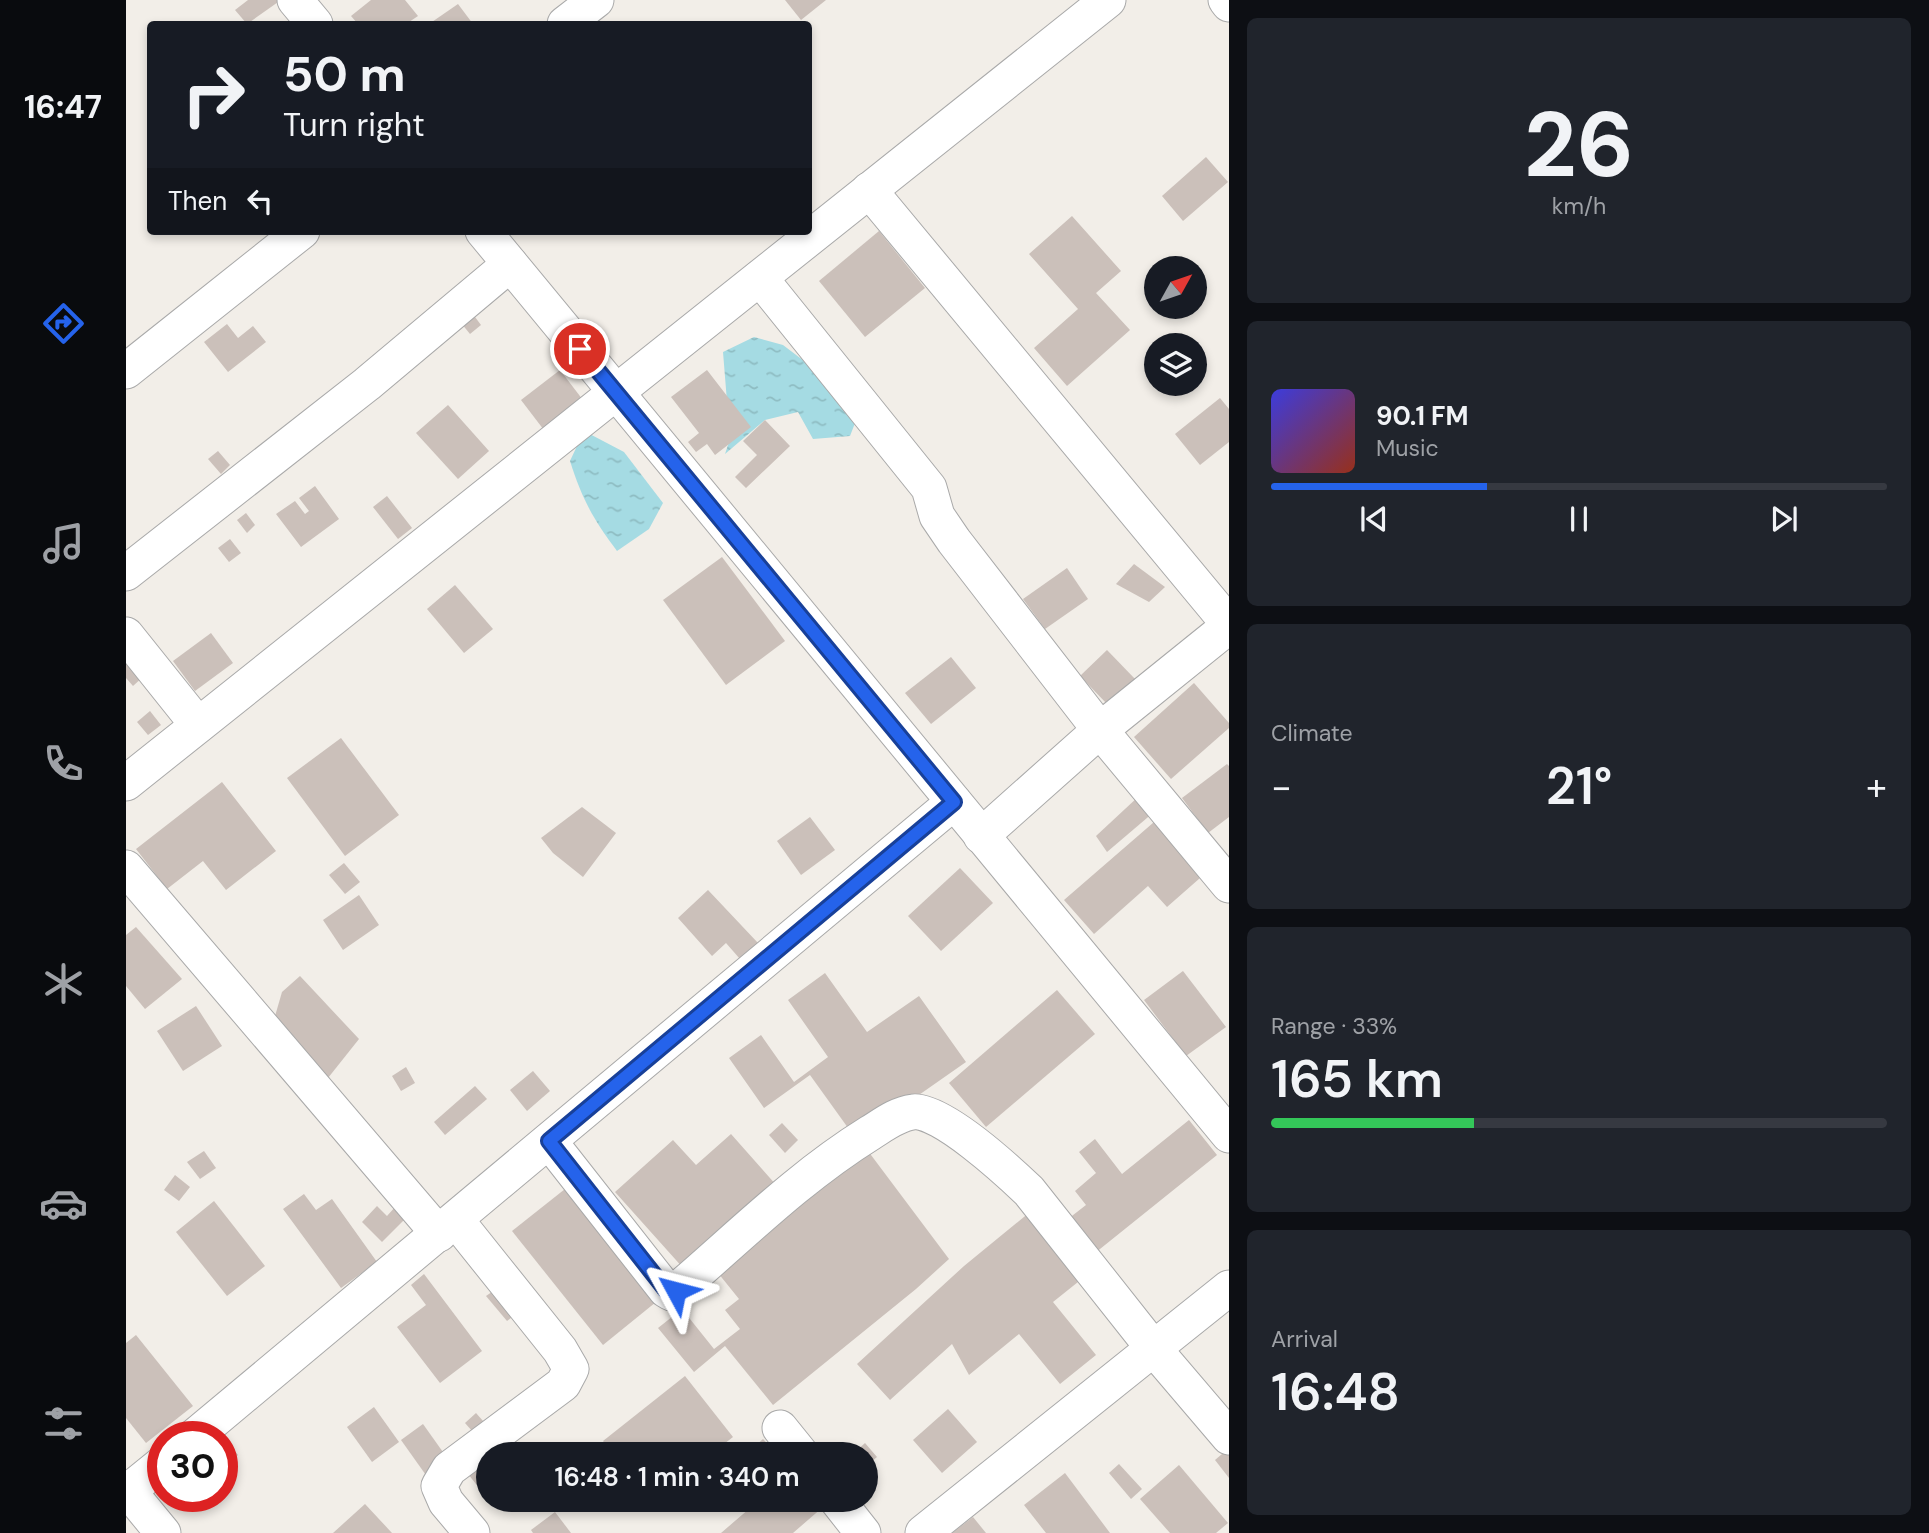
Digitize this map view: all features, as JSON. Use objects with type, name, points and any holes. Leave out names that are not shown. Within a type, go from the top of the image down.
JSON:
[{"type":"street","points":[[295,0],[312,21]]},
{"type":"street","points":[[569,21],[596,0]]},
{"type":"street","points":[[126,783],[1108,0]]},
{"type":"street","points":[[1226,0],[1229,4]]},
{"type":"street","points":[[869,190],[1229,625],[1100,730],[981,836]]},
{"type":"street","points":[[126,371],[297,235]]},
{"type":"street","points":[[486,235],[1229,1135]]},
{"type":"street","points":[[126,573],[367,384],[510,264]]},
{"type":"street","points":[[760,278],[929,488],[937,516],[954,541],[1100,730],[1229,885]]},
{"type":"street","points":[[126,635],[198,725]]},
{"type":"street","points":[[213,1421],[954,802]]},
{"type":"street","points":[[126,868],[560,1350],[571,1369],[563,1384],[449,1469],[439,1486],[446,1502],[472,1533]]},
{"type":"street","points":[[549,1141],[671,1293],[844,1149],[903,1115],[914,1111],[931,1115],[981,1149],[1029,1191],[1154,1349],[1229,1437]]},
{"type":"street","points":[[923,1533],[1229,1289]]},
{"type":"street","points":[[147,1475],[127,1491],[163,1533]]},
{"type":"street","points":[[846,1512],[863,1533]]},
{"type":"water","points":[[754,337],[783,345],[862,405],[850,436],[813,439],[798,412],[765,420],[725,454],[730,439],[723,352]]},
{"type":"water","points":[[584,431],[624,452],[663,503],[649,529],[617,551],[589,508],[570,461]]},
{"type":"building","points":[[248,0],[281,0],[251,21],[244,21],[235,10]]},
{"type":"building","points":[[371,0],[405,0],[418,16],[410,21],[355,21],[351,16]]},
{"type":"building","points":[[785,0],[826,0],[801,20]]},
{"type":"building","points":[[458,4],[471,21],[433,21]]},
{"type":"building","points":[[1206,157],[1228,182],[1183,221],[1162,196]]},
{"type":"building","points":[[1072,216],[1121,271],[1096,293],[1130,330],[1067,386],[1034,348],[1078,309],[1029,254]]},
{"type":"building","points":[[879,231],[925,288],[865,337],[819,281]]},
{"type":"building","points":[[469,309],[481,325],[470,334],[457,318]]},
{"type":"building","points":[[227,324],[238,338],[253,326],[266,342],[228,372],[204,342]]},
{"type":"building","points":[[560,370],[586,404],[547,434],[521,400]]},
{"type":"building","points":[[707,370],[751,427],[715,455],[707,444],[696,452],[688,442],[699,433],[671,397]]},
{"type":"building","points":[[1220,398],[1229,409],[1229,442],[1200,465],[1175,434]]},
{"type":"building","points":[[448,405],[489,451],[458,479],[416,433]]},
{"type":"building","points":[[765,420],[790,446],[746,488],[735,477],[757,455],[743,441]]},
{"type":"building","points":[[218,451],[230,465],[221,474],[208,459]]},
{"type":"building","points":[[315,486],[339,519],[301,547],[276,514],[295,501],[305,514],[309,511],[299,498]]},
{"type":"building","points":[[387,496],[412,528],[398,539],[373,507]]},
{"type":"building","points":[[246,513],[255,525],[247,533],[237,520]]},
{"type":"building","points":[[230,539],[241,553],[229,562],[218,548]]},
{"type":"building","points":[[722,557],[785,641],[726,685],[663,600]]},
{"type":"building","points":[[1134,564],[1165,587],[1149,602],[1116,584]]},
{"type":"building","points":[[1067,568],[1088,599],[1045,629],[1023,599]]},
{"type":"building","points":[[455,585],[493,629],[464,653],[427,609]]},
{"type":"building","points":[[211,633],[233,663],[195,691],[173,661]]},
{"type":"building","points":[[1107,650],[1136,680],[1109,706],[1080,676]]},
{"type":"building","points":[[126,655],[144,676],[133,686],[126,678]]},
{"type":"building","points":[[951,657],[976,688],[931,724],[905,693]]},
{"type":"building","points":[[1194,683],[1229,723],[1229,728],[1171,779],[1134,737]]},
{"type":"building","points":[[150,711],[161,725],[148,735],[137,722]]},
{"type":"building","points":[[341,738],[399,815],[345,856],[287,778]]},
{"type":"building","points":[[1227,764],[1229,817],[1208,833],[1182,798]]},
{"type":"building","points":[[222,782],[276,851],[226,890],[203,861],[167,889],[136,849]]},
{"type":"building","points":[[1139,796],[1154,812],[1107,852],[1096,836]]},
{"type":"building","points":[[582,807],[616,833],[583,877],[553,853],[541,838]]},
{"type":"building","points":[[1161,816],[1208,871],[1167,907],[1148,886],[1094,934],[1064,900]]},
{"type":"building","points":[[810,817],[835,850],[801,875],[777,841]]},
{"type":"building","points":[[344,863],[360,882],[345,894],[329,875]]},
{"type":"building","points":[[960,868],[993,903],[941,951],[908,916]]},
{"type":"building","points":[[708,890],[758,943],[740,959],[726,943],[712,956],[678,918]]},
{"type":"building","points":[[359,895],[379,925],[343,950],[323,920]]},
{"type":"building","points":[[136,927],[182,979],[145,1009],[126,986],[126,935]]},
{"type":"building","points":[[1183,971],[1226,1027],[1186,1056],[1144,1000]]},
{"type":"building","points":[[825,973],[867,1032],[919,996],[966,1062],[856,1139],[810,1075],[764,1108],[729,1058],[761,1035],[794,1082],[828,1057],[788,1000]]},
{"type":"building","points":[[300,976],[359,1039],[324,1083],[271,1030],[282,992]]},
{"type":"building","points":[[1057,990],[1095,1034],[986,1127],[949,1083]]},
{"type":"building","points":[[196,1006],[222,1046],[183,1071],[157,1031]]},
{"type":"building","points":[[406,1067],[415,1083],[401,1091],[392,1076]]},
{"type":"building","points":[[533,1071],[550,1091],[527,1111],[510,1090]]},
{"type":"building","points":[[475,1086],[487,1099],[445,1135],[434,1122]]},
{"type":"building","points":[[1189,1120],[1217,1155],[1095,1253],[1068,1219],[1086,1205],[1075,1191],[1096,1173],[1079,1152],[1095,1139],[1122,1174]]},
{"type":"building","points":[[782,1123],[798,1140],[785,1153],[769,1135]]},
{"type":"building","points":[[731,1134],[777,1186],[684,1269],[615,1192],[673,1140],[696,1165]]},
{"type":"building","points":[[865,1147],[949,1259],[773,1405],[725,1346],[694,1372],[658,1328],[682,1309],[714,1349],[740,1329],[725,1310],[739,1299],[714,1268]]},
{"type":"building","points":[[204,1151],[216,1168],[200,1179],[187,1162]]},
{"type":"building","points":[[175,1175],[190,1187],[179,1201],[164,1190]]},
{"type":"building","points":[[565,1189],[656,1302],[603,1345],[512,1231]]},
{"type":"building","points":[[304,1194],[316,1210],[332,1199],[377,1262],[341,1288],[283,1209]]},
{"type":"building","points":[[214,1201],[265,1266],[227,1296],[176,1232]]},
{"type":"building","points":[[377,1206],[387,1216],[396,1206],[407,1217],[382,1242],[362,1222]]},
{"type":"building","points":[[1030,1212],[1083,1278],[1053,1302],[1096,1355],[1060,1384],[1019,1334],[969,1375],[952,1344],[890,1400],[857,1364],[964,1266]]},
{"type":"building","points":[[424,1274],[482,1351],[440,1383],[397,1327],[426,1305],[411,1285]]},
{"type":"building","points":[[496,1289],[516,1314],[507,1321],[486,1296]]},
{"type":"building","points":[[136,1335],[193,1406],[174,1421],[147,1421],[146,1443],[126,1418],[126,1343]]},
{"type":"building","points":[[685,1376],[733,1437],[727,1442],[603,1441]]},
{"type":"building","points":[[374,1407],[399,1442],[372,1462],[347,1427]]},
{"type":"building","points":[[948,1409],[977,1442],[942,1473],[913,1440]]},
{"type":"building","points":[[476,1413],[491,1430],[480,1440],[465,1423]]},
{"type":"building","points":[[423,1424],[450,1462],[428,1478],[401,1440]]},
{"type":"building","points":[[1229,1448],[1229,1478],[1215,1460]]},
{"type":"building","points":[[476,1459],[476,1484],[464,1469]]},
{"type":"building","points":[[1119,1464],[1142,1489],[1131,1499],[1109,1473]]},
{"type":"building","points":[[1179,1465],[1228,1523],[1216,1533],[1170,1533],[1140,1499]]},
{"type":"building","points":[[1065,1473],[1110,1533],[1046,1533],[1024,1505]]},
{"type":"building","points":[[365,1504],[392,1533],[333,1533]]},
{"type":"building","points":[[555,1512],[571,1533],[533,1533],[531,1530]]},
{"type":"building","points":[[745,1512],[817,1512],[793,1533],[721,1533]]},
{"type":"building","points":[[973,1517],[986,1533],[952,1533]]},
{"type":"route","points":[[580,349],[954,802],[549,1141],[666,1290],[671,1293],[676,1291]]}]
